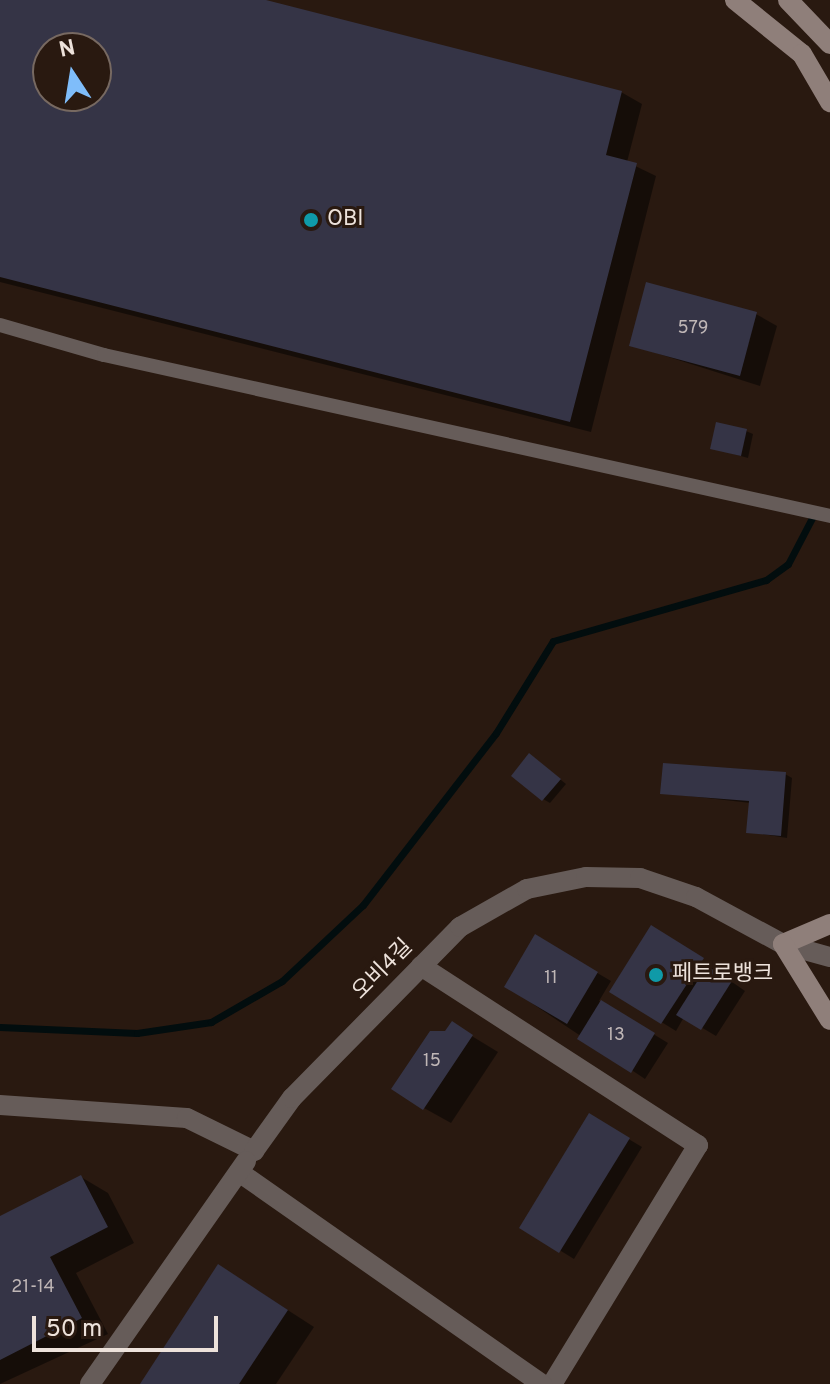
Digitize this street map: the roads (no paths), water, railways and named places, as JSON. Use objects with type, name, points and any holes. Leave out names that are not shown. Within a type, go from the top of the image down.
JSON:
[{"type":"street","points":[[735,0],[802,54],[830,102]]},
{"type":"street","points":[[788,0],[830,44]]},
{"type":"street","name":"오비4길","points":[[90,1384],[292,1098],[460,927],[527,889],[586,877],[640,878],[696,897],[783,944],[830,957]]},
{"type":"street","points":[[830,924],[783,944],[830,1020]]},
{"type":"street","points":[[421,966],[698,1145],[552,1384]]},
{"type":"street","points":[[0,1105],[187,1118],[254,1151]]},
{"type":"street","points":[[239,1172],[542,1384]]},
{"type":"lane","points":[[0,325],[104,355],[830,516]]},
{"type":"waterway","points":[[0,1027],[137,1033],[211,1022],[282,981],[363,905],[496,733],[553,641],[766,580],[788,564],[814,514]]},
{"type":"place","name":"OBI","points":[[311,220]]},
{"type":"place","name":"페트로뱅크","points":[[656,975]]}]
